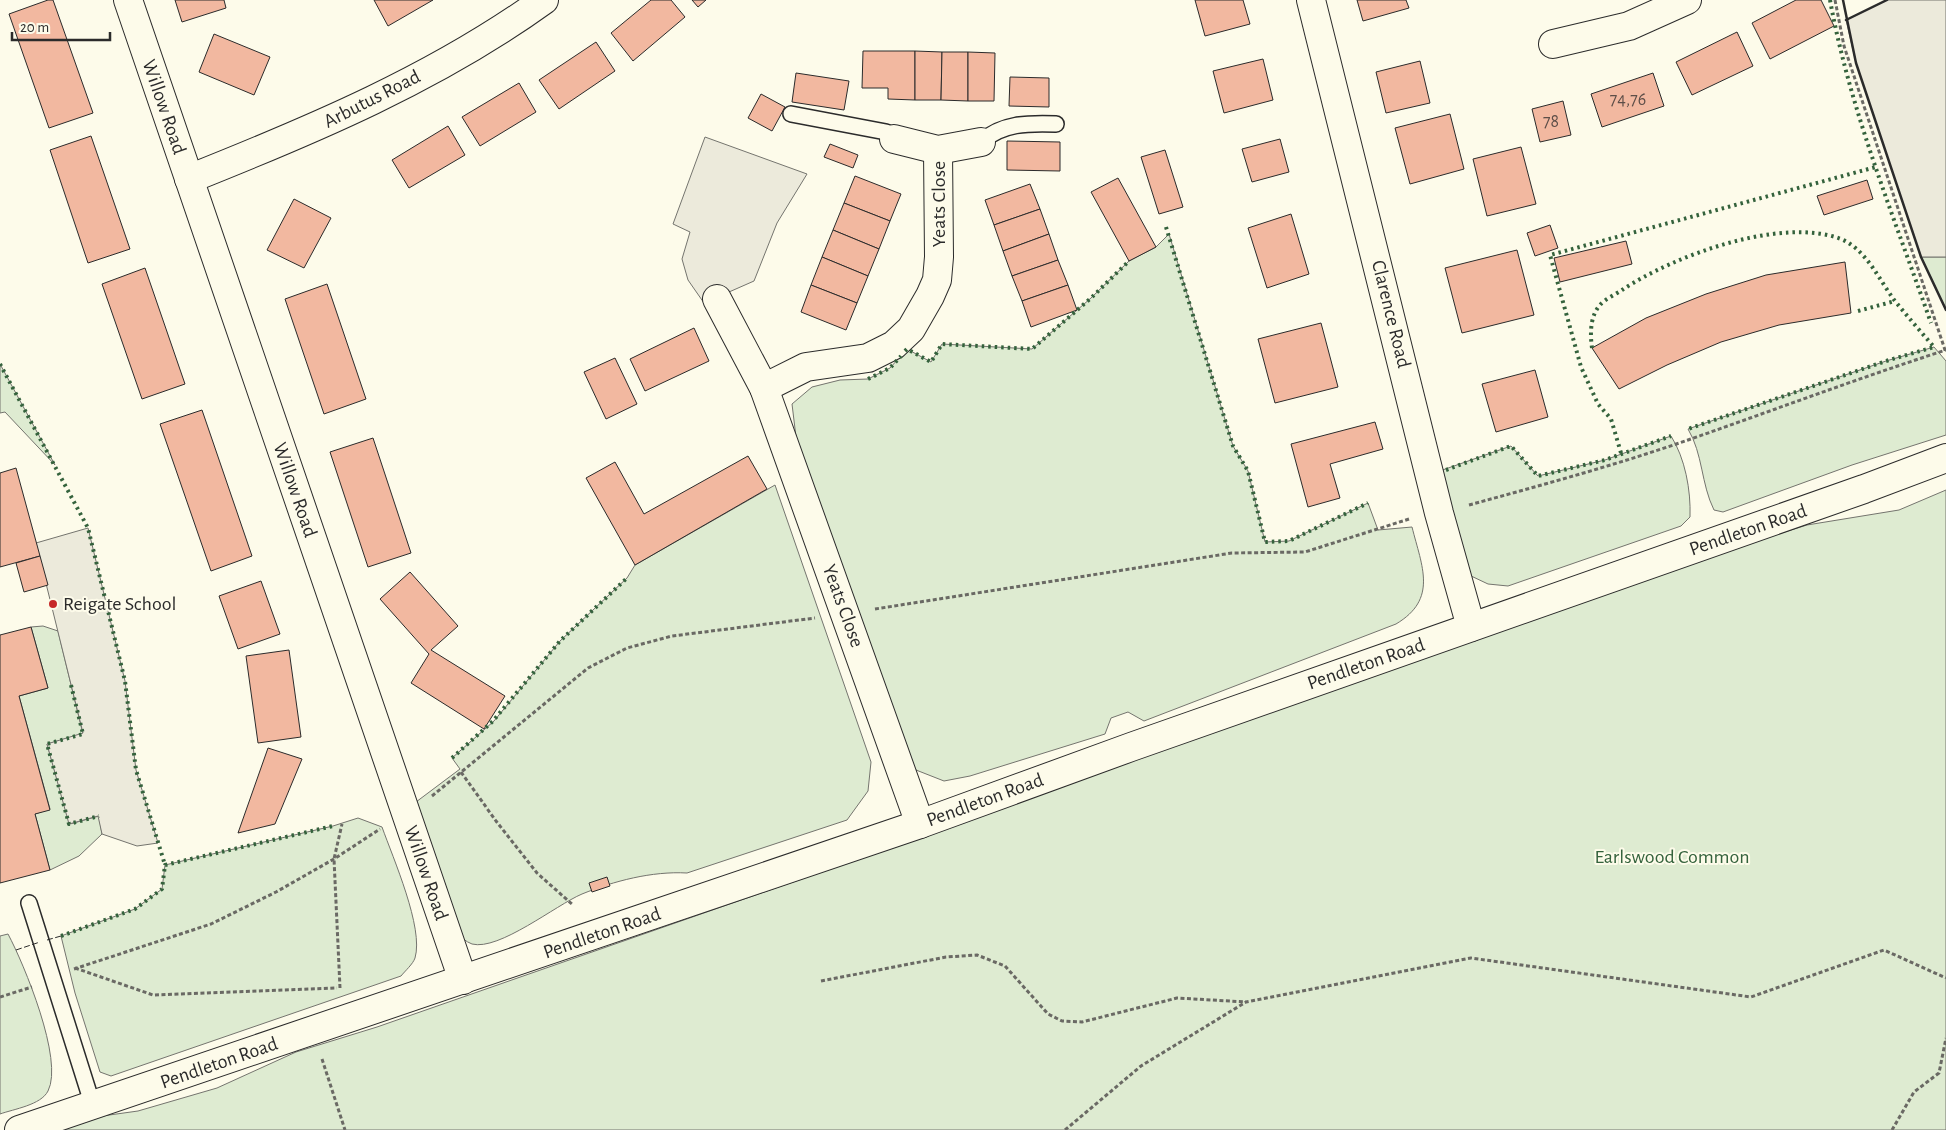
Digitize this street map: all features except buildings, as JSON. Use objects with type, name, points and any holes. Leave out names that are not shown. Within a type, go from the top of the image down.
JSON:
[{"type":"street","name":"Willow Road","points":[[128,0],[463,980]]},
{"type":"street","name":"Arbutus Road","points":[[189,179],[310,130],[416,78],[519,18],[544,0]]},
{"type":"street","name":"Clarence Road","points":[[1311,0],[1440,513],[1471,627]]},
{"type":"street","points":[[1553,44],[1629,26],[1687,0]]},
{"type":"street","name":"Yeats Close","points":[[894,139],[938,150],[980,142]]},
{"type":"street","name":"Yeats Close","points":[[764,388],[806,367],[868,358],[894,345],[911,330],[937,280],[939,257],[938,150]]},
{"type":"street","name":"Yeats Close","points":[[717,299],[764,388],[920,824]]},
{"type":"street","name":"Pendleton Road","points":[[19,1130],[920,824],[1864,489],[1946,458]]},
{"type":"lane","points":[[791,114],[886,132],[894,139]]},
{"type":"lane","points":[[980,142],[992,132],[1006,129],[1019,123],[1056,124]]},
{"type":"lane","points":[[29,903],[92,1106]]},
{"type":"path","points":[[0,997],[54,980],[74,968],[212,924],[276,892],[406,815],[588,668],[627,648],[672,636],[846,614],[1232,554],[1305,552],[1401,520],[1440,513],[1568,478],[1687,440],[1860,377],[1945,351],[1844,46],[1835,0]]},
{"type":"path","points":[[461,772],[537,873],[573,904]]},
{"type":"path","points":[[342,824],[334,859],[340,988],[348,1019]]},
{"type":"path","points":[[821,980],[946,957],[977,955],[1005,966],[1048,1014],[1062,1021],[1082,1022],[1176,998],[1246,1002],[1471,958],[1751,997],[1884,950],[1946,978]]},
{"type":"path","points":[[74,968],[154,995],[340,988]]},
{"type":"path","points":[[1065,1130],[1141,1066],[1246,1002]]},
{"type":"path","points":[[1892,1130],[1914,1092],[1939,1073],[1946,1038]]},
{"type":"path","points":[[330,1054],[321,1057],[345,1130]]},
{"type":"green space","points":[[1169,234],[1233,446],[1248,471],[1265,542],[1289,541],[1368,503],[1378,530],[1412,527],[1420,556],[1424,581],[1418,604],[1396,624],[1144,721],[1128,712],[1111,718],[1105,734],[970,776],[944,781],[916,770],[902,754],[796,437],[792,404],[812,387],[840,380],[868,379],[890,368],[907,349],[931,362],[942,344],[1032,349],[1091,298],[1129,261],[1156,247]]},
{"type":"green space","points":[[1921,257],[1946,257],[1946,310]]},
{"type":"green space","points":[[1934,347],[1946,361],[1946,435],[1852,465],[1723,512],[1714,510],[1697,449],[1688,429],[1886,361]]},
{"type":"green space","points":[[0,364],[55,465],[5,412],[0,413]]},
{"type":"green space","points":[[1671,436],[1683,464],[1689,496],[1690,517],[1681,526],[1508,586],[1488,584],[1469,575],[1434,473],[1511,446],[1538,476],[1605,460]]},
{"type":"green space","points":[[775,485],[871,762],[868,791],[847,820],[687,873],[647,875],[607,885],[582,894],[497,941],[472,944],[465,940],[455,933],[408,808],[460,769],[452,758],[494,721],[560,641],[627,578],[635,565]]},
{"type":"green space","name":"Earlswood Common","points":[[1946,490],[1946,1130],[55,1130],[95,1117],[138,1111],[217,1088],[296,1052],[377,1027],[853,861],[1656,572],[1807,525],[1899,510]]},
{"type":"green space","points":[[43,626],[58,631],[83,734],[47,744],[70,824],[99,816],[102,834],[79,856],[50,870],[35,814],[50,809],[19,696],[48,688],[31,627]]},
{"type":"green space","points":[[358,818],[382,827],[406,893],[417,945],[415,958],[401,976],[111,1076],[100,1072],[75,993],[61,936],[135,909],[162,889],[165,865],[333,826]]},
{"type":"green space","points":[[8,934],[40,1012],[47,1036],[52,1077],[48,1091],[40,1100],[0,1114],[0,936]]},
{"type":"shaded area","points":[[1887,0],[1946,0],[1946,257],[1921,257],[1856,63],[1846,20]]},
{"type":"shaded area","points":[[705,137],[807,174],[777,223],[754,281],[704,303],[688,280],[682,259],[690,232],[673,224]]},
{"type":"shaded area","points":[[88,528],[125,681],[136,770],[158,843],[137,846],[102,834],[98,816],[69,824],[47,744],[83,733],[36,543]]},
{"type":"hedge","points":[[1830,0],[1849,82],[1861,123],[1931,323]]},
{"type":"hedge","points":[[1621,453],[1611,419],[1598,404],[1581,367],[1550,255],[1876,167]]},
{"type":"hedge","points":[[1166,227],[1233,446],[1248,471],[1265,542],[1289,541],[1368,503]]},
{"type":"hedge","points":[[1592,348],[1592,325],[1597,309],[1602,303],[1644,277],[1669,264],[1728,243],[1789,232],[1816,233],[1841,239],[1858,250],[1872,266],[1895,301],[1934,347],[1886,361],[1688,429]]},
{"type":"hedge","points":[[905,351],[907,349],[931,362],[942,344],[1032,349],[1091,298],[1129,261]]},
{"type":"hedge","points":[[1858,311],[1895,301]]},
{"type":"hedge","points":[[868,379],[890,368],[901,356]]},
{"type":"hedge","points":[[0,364],[88,528],[125,681],[136,770],[165,865]]},
{"type":"hedge","points":[[1446,470],[1511,446],[1538,476],[1605,460],[1671,436]]},
{"type":"hedge","points":[[452,758],[493,721],[560,641],[627,578]]},
{"type":"hedge","points":[[71,685],[83,734],[47,744],[69,824],[99,816]]},
{"type":"hedge","points":[[61,936],[135,909],[162,889],[165,865],[333,826]]},
{"type":"fence","points":[[47,940],[61,936]]},
{"type":"fence","points":[[16,950],[40,942]]},
{"type":"wall","points":[[1843,0],[1856,63],[1921,257],[1946,310]]},
{"type":"wall","points":[[1846,20],[1887,0]]},
{"type":"place","name":"Reigate School","points":[[53,604]]}]
